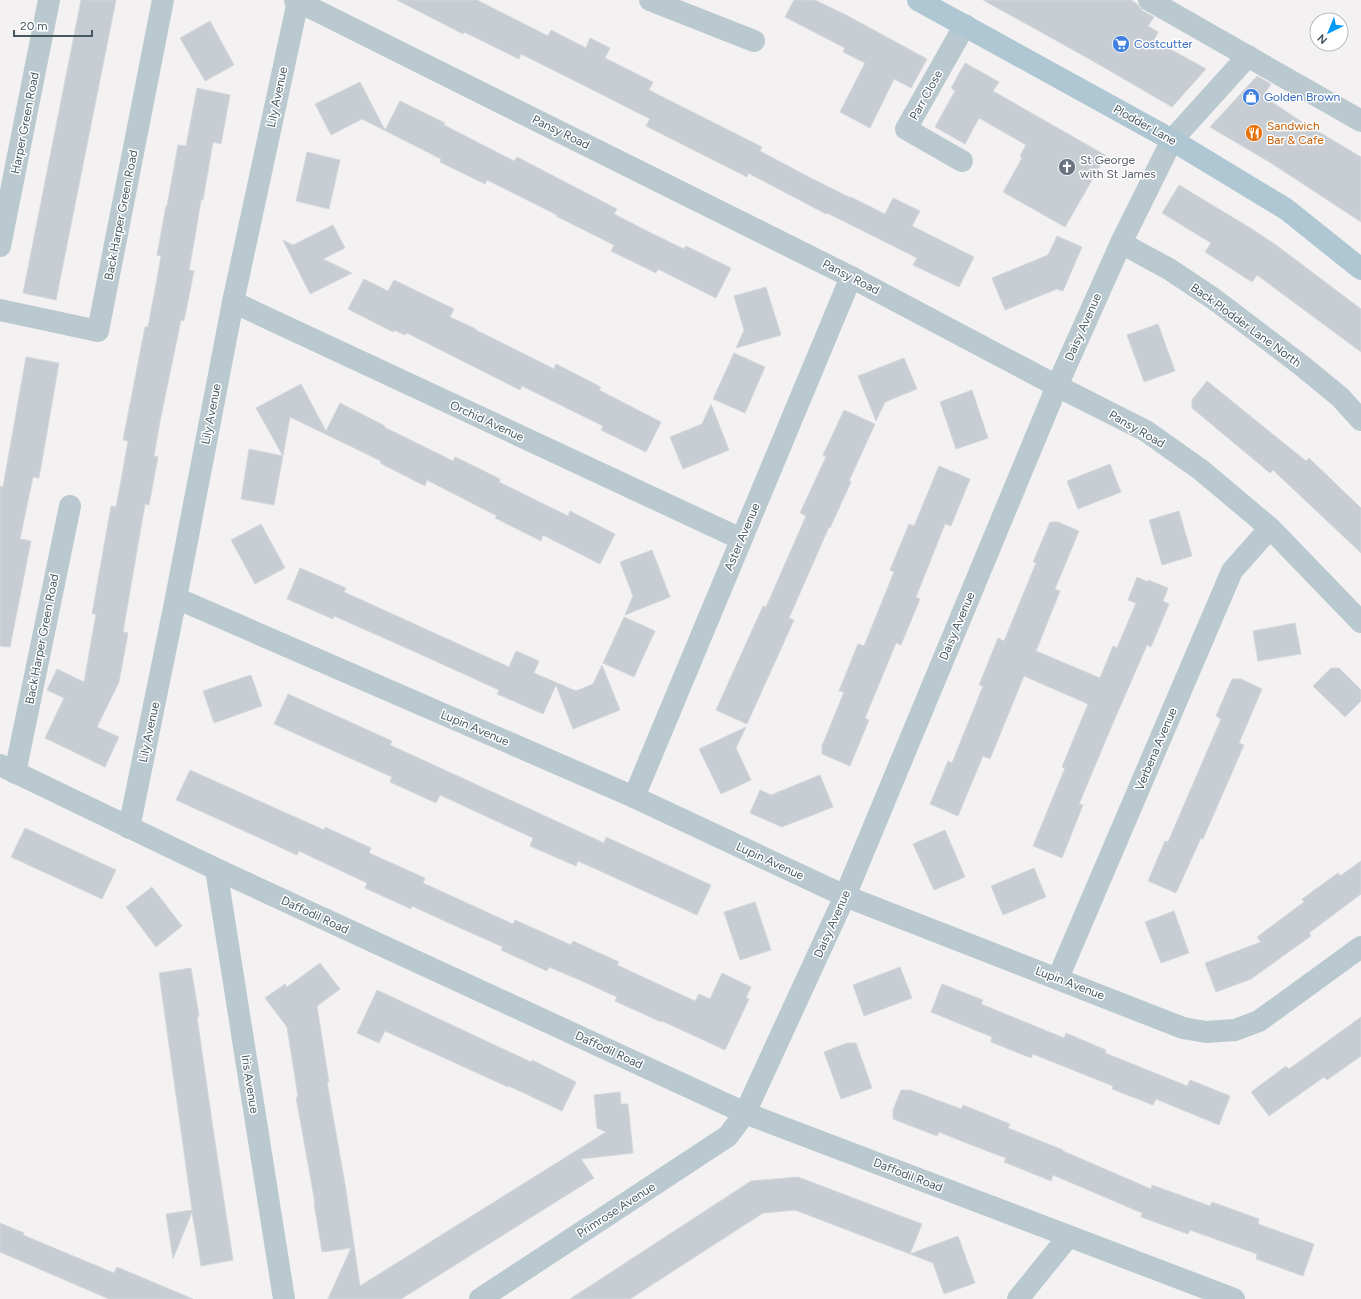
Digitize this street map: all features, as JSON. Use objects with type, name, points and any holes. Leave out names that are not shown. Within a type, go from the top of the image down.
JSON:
[{"type":"main road","name":"Plodder Lane","points":[[918,0],[1172,140],[1286,209],[1361,269]]},
{"type":"street","name":"Harper Green Road","points":[[0,246],[49,0]]},
{"type":"street","name":"Back Harper Green Road","points":[[0,310],[98,331],[163,0]]},
{"type":"street","points":[[650,0],[754,41]]},
{"type":"street","points":[[1149,0],[1361,121]]},
{"type":"street","name":"Pansy Road","points":[[296,1],[851,277],[1057,386],[1146,431],[1201,470],[1270,528],[1361,622]]},
{"type":"street","name":"Lily Avenue","points":[[129,828],[176,598],[233,302],[296,1]]},
{"type":"street","name":"Parr Close","points":[[962,161],[906,129],[964,25]]},
{"type":"street","name":"Daisy Avenue","points":[[745,1113],[845,896],[1057,386],[1121,242],[1172,140],[1248,56]]},
{"type":"street","name":"Back Plodder Lane North","points":[[1121,242],[1169,269],[1214,299],[1301,365],[1340,397],[1361,420]]},
{"type":"street","name":"Aster Avenue","points":[[634,797],[851,277]]},
{"type":"street","name":"Orchid Avenue","points":[[233,302],[741,539]]},
{"type":"street","name":"Back Harper Green Road","points":[[8,769],[70,506]]},
{"type":"street","name":"Verbena Avenue","points":[[1058,978],[1232,571],[1270,528]]},
{"type":"street","name":"Lupin Avenue","points":[[176,598],[634,797],[845,896],[1183,1028],[1206,1032],[1235,1030],[1259,1021],[1361,947]]},
{"type":"street","name":"Daffodil Road","points":[[8,769],[216,869],[745,1113],[1234,1299]]},
{"type":"street","name":"Iris Avenue","points":[[216,869],[284,1299]]},
{"type":"street","name":"Primrose Avenue","points":[[480,1299],[728,1136],[745,1113]]},
{"type":"street","points":[[1018,1299],[1068,1237]]},
{"type":"building","points":[[81,0],[116,0],[56,300],[23,293]]},
{"type":"building","points":[[397,0],[477,0],[548,36],[551,30],[586,48],[590,38],[610,48],[605,58],[653,82],[649,90],[762,147],[760,151],[805,175],[885,214],[893,198],[920,211],[912,226],[974,257],[959,287],[913,265],[917,258],[827,213],[826,214],[748,173],[747,177],[646,126],[650,119],[521,54],[519,59],[464,32],[463,34]]},
{"type":"building","points":[[794,0],[815,0],[927,59],[911,88],[894,79],[870,128],[840,112],[865,63],[843,52],[845,48],[785,17]]},
{"type":"building","points":[[983,0],[1131,0],[1143,11],[1154,17],[1148,26],[1158,32],[1154,40],[1206,69],[1172,107]]},
{"type":"building","points":[[210,21],[234,65],[205,81],[180,38]]},
{"type":"building","name":"St George with St James","points":[[965,63],[999,82],[993,91],[1105,155],[1065,227],[1003,192],[1022,158],[1020,156],[1026,145],[979,118],[965,144],[935,127],[955,91],[951,88]]},
{"type":"building","points":[[1257,76],[1271,84],[1263,96],[1299,120],[1361,157],[1361,222],[1271,163],[1210,127]]},
{"type":"building","points":[[360,82],[385,130],[400,101],[445,123],[444,125],[514,161],[517,157],[617,209],[614,214],[649,232],[684,249],[686,246],[731,268],[716,298],[658,269],[656,273],[611,251],[614,245],[487,180],[485,184],[440,162],[441,159],[362,119],[331,135],[315,104]]},
{"type":"building","points":[[197,88],[230,95],[221,144],[213,142],[203,200],[201,200],[189,270],[194,271],[184,321],[181,320],[160,421],[154,456],[158,457],[149,505],[145,504],[123,632],[128,633],[119,682],[97,727],[119,737],[105,767],[45,738],[64,698],[47,690],[57,669],[84,682],[96,614],[92,614],[111,506],[116,507],[122,475],[128,441],[123,440],[145,327],[148,327],[155,290],[161,256],[157,255],[166,206],[178,145],[186,146]]},
{"type":"building","points":[[307,152],[340,160],[329,209],[296,201]]},
{"type":"building","points":[[1179,185],[1276,245],[1361,309],[1361,352],[1257,275],[1252,282],[1205,252],[1211,243],[1162,213]]},
{"type":"building","points":[[333,225],[345,248],[323,259],[352,273],[310,294],[283,240],[293,245]]},
{"type":"building","points":[[1057,236],[1082,247],[1063,291],[1057,289],[1005,310],[992,278],[1048,255]]},
{"type":"building","points":[[364,279],[388,291],[394,280],[454,309],[450,317],[554,369],[556,364],[601,387],[599,390],[661,422],[646,452],[601,430],[603,426],[522,386],[520,390],[407,333],[405,335],[394,330],[393,332],[348,309]]},
{"type":"building","points":[[766,287],[781,335],[736,348],[744,330],[734,296]]},
{"type":"building","points":[[1158,324],[1175,371],[1144,382],[1127,335]]},
{"type":"building","points":[[734,353],[765,367],[745,413],[713,399]]},
{"type":"building","points":[[26,357],[59,363],[39,478],[33,477],[20,539],[31,541],[10,647],[0,646],[0,486],[3,487]]},
{"type":"building","points":[[904,358],[917,389],[885,402],[876,421],[858,376]]},
{"type":"building","points":[[1207,381],[1306,461],[1309,458],[1361,508],[1361,553],[1273,470],[1270,473],[1192,408],[1192,400]]},
{"type":"building","points":[[301,384],[326,431],[340,403],[385,426],[384,427],[453,461],[455,457],[478,468],[500,479],[499,482],[568,516],[570,511],[615,534],[600,564],[543,535],[541,541],[495,518],[497,516],[427,480],[425,486],[380,463],[381,461],[290,417],[283,456],[256,408]]},
{"type":"building","points":[[972,390],[988,438],[956,449],[940,402]]},
{"type":"building","points":[[711,404],[729,450],[683,469],[670,437],[702,424]]},
{"type":"building","points":[[844,410],[875,424],[849,481],[851,482],[830,528],[829,527],[789,618],[794,620],[747,724],[716,710],[763,606],[766,607],[806,516],[800,513],[826,457],[823,455]]},
{"type":"building","points":[[249,449],[283,456],[274,505],[241,499]]},
{"type":"building","points":[[1110,464],[1121,492],[1078,509],[1067,481]]},
{"type":"building","points":[[939,466],[970,479],[951,526],[945,524],[916,597],[920,599],[901,645],[896,643],[865,718],[869,720],[850,766],[822,754],[822,746],[844,692],[839,691],[858,644],[864,646],[894,572],[890,570],[909,524],[914,526]]},
{"type":"building","points":[[1179,511],[1192,556],[1162,565],[1149,520]]},
{"type":"building","points":[[1050,522],[1058,522],[1079,531],[1055,589],[1060,591],[1036,651],[1100,678],[1113,646],[1117,648],[1136,603],[1128,600],[1137,577],[1168,588],[1163,601],[1169,604],[1151,647],[1147,645],[1113,723],[1079,804],[1083,805],[1062,858],[1033,846],[1065,768],[1062,767],[1088,704],[1024,676],[990,759],[983,756],[958,816],[930,804],[948,761],[952,763],[983,686],[979,685],[998,638],[1004,641],[1036,563],[1033,562]]},
{"type":"building","points":[[261,524],[285,568],[255,584],[231,540]]},
{"type":"building","points":[[652,550],[670,597],[625,615],[633,596],[620,562]]},
{"type":"building","points":[[300,568],[346,588],[344,592],[509,667],[516,651],[539,661],[534,673],[576,691],[593,684],[602,665],[620,710],[573,729],[556,685],[543,714],[497,694],[499,690],[411,650],[334,616],[333,619],[287,599]]},
{"type":"building","points":[[624,617],[655,631],[634,677],[603,663]]},
{"type":"building","points":[[1295,623],[1301,654],[1258,661],[1253,631]]},
{"type":"building","points":[[1331,668],[1339,668],[1361,690],[1361,701],[1345,717],[1313,686]]},
{"type":"building","points":[[251,675],[262,706],[214,723],[203,691]]},
{"type":"building","points":[[1232,679],[1241,679],[1262,689],[1239,743],[1244,745],[1203,839],[1201,838],[1176,893],[1148,881],[1165,841],[1168,842],[1221,719],[1216,716]]},
{"type":"building","points":[[288,694],[392,741],[390,745],[604,843],[606,837],[711,885],[697,915],[578,861],[576,866],[530,846],[533,838],[440,795],[436,803],[390,782],[392,777],[274,724]]},
{"type":"building","points":[[746,727],[736,748],[751,780],[721,794],[699,749]]},
{"type":"building","points":[[190,770],[324,830],[325,827],[371,848],[369,853],[425,878],[423,883],[513,924],[515,920],[571,945],[573,941],[619,962],[617,965],[695,1001],[699,994],[710,999],[722,973],[751,987],[746,998],[749,999],[725,1050],[615,1001],[617,997],[582,981],[549,967],[547,971],[501,950],[503,947],[412,906],[411,909],[365,888],[367,883],[299,851],[297,855],[176,800]]},
{"type":"building","points":[[820,775],[833,807],[782,827],[750,813],[760,790],[771,795]]},
{"type":"building","points":[[25,828],[116,870],[102,899],[11,857]]},
{"type":"building","points":[[945,830],[965,877],[934,890],[913,844]]},
{"type":"building","points":[[1361,861],[1361,894],[1309,933],[1311,936],[1251,979],[1216,992],[1205,963],[1261,942],[1257,937],[1304,902],[1302,899],[1338,873],[1340,876]]},
{"type":"building","points":[[1034,868],[1046,897],[1003,915],[991,886]]},
{"type":"building","points":[[152,887],[182,926],[156,947],[126,907]]},
{"type":"building","points":[[755,902],[771,950],[740,960],[724,912]]},
{"type":"building","points":[[1174,911],[1189,953],[1161,963],[1145,922]]},
{"type":"building","points":[[320,963],[340,989],[317,1006],[329,1082],[327,1082],[346,1190],[360,1286],[606,1132],[597,1128],[594,1095],[620,1092],[621,1104],[628,1104],[633,1153],[581,1159],[594,1178],[401,1299],[328,1299],[351,1248],[322,1252],[315,1203],[296,1097],[298,1097],[287,1027],[265,998],[285,984],[287,987]]},
{"type":"building","points":[[900,967],[912,998],[864,1016],[853,985]]},
{"type":"building","points":[[191,968],[233,1260],[201,1266],[192,1212],[173,1259],[166,1214],[192,1210],[159,973]]},
{"type":"building","points":[[942,984],[983,1000],[981,1004],[1064,1038],[1066,1033],[1106,1050],[1105,1053],[1187,1086],[1190,1080],[1230,1096],[1219,1125],[1156,1099],[1153,1105],[1112,1089],[1113,1086],[1033,1054],[1031,1058],[991,1042],[992,1037],[931,1012]]},
{"type":"building","points":[[377,990],[531,1062],[532,1060],[576,1082],[562,1111],[385,1031],[379,1043],[357,1033]]},
{"type":"building","points":[[1361,1017],[1361,1056],[1327,1080],[1324,1077],[1269,1116],[1251,1092],[1286,1066],[1289,1069]]},
{"type":"building","points":[[847,1043],[856,1043],[872,1088],[841,1099],[824,1052]]},
{"type":"building","points":[[901,1090],[910,1090],[961,1109],[963,1105],[1010,1124],[1008,1128],[1063,1150],[1151,1189],[1152,1185],[1210,1206],[1212,1202],[1259,1219],[1258,1224],[1314,1244],[1303,1276],[1256,1259],[1257,1254],[1190,1230],[1188,1234],[1141,1217],[1142,1213],[1053,1175],[1051,1181],[1004,1162],[1006,1158],[939,1132],[937,1136],[893,1119],[893,1110]]},
{"type":"building","points":[[798,1177],[922,1224],[910,1254],[795,1210],[763,1213],[630,1299],[570,1299],[751,1181]]},
{"type":"building","points":[[0,1223],[24,1233],[23,1235],[114,1273],[117,1267],[193,1299],[109,1299],[0,1252]]},
{"type":"building","points":[[958,1236],[975,1283],[944,1294],[933,1263],[910,1254]]},
{"type":"place","name":"Costcutter","points":[[1121,44]]},
{"type":"place","name":"Golden Brown","points":[[1251,97]]},
{"type":"place","name":"Sandwich Bar & Cafe","points":[[1254,133]]},
{"type":"place","name":"St George with St James","points":[[1067,167]]}]
